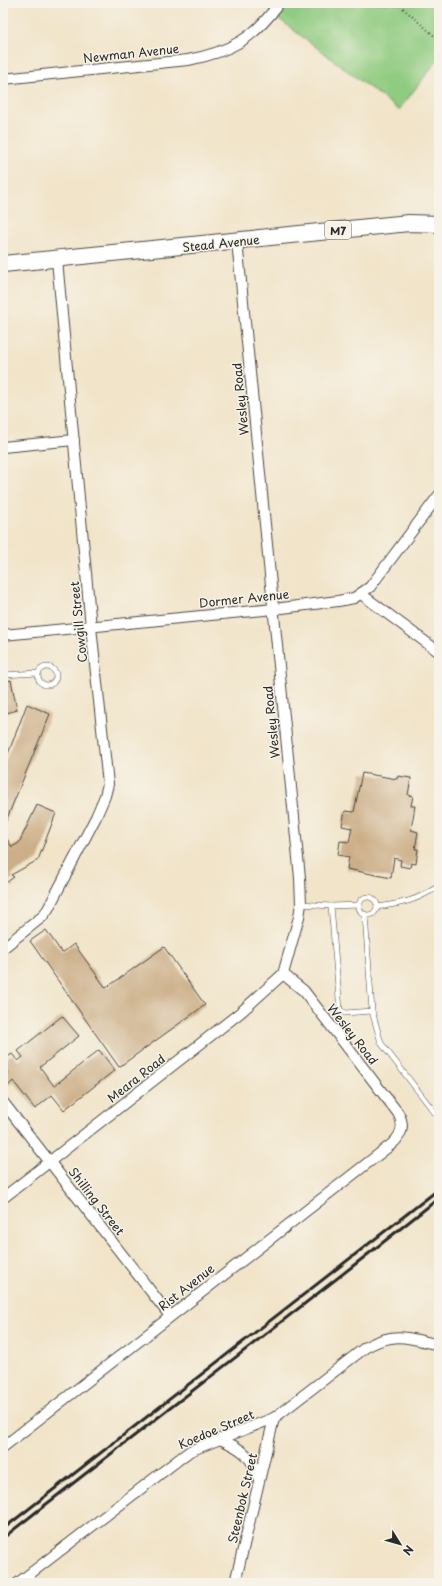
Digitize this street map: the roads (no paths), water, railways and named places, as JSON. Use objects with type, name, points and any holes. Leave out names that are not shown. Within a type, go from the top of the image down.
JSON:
[{"type":"main road","name":"Stead Avenue","points":[[3,264],[57,260],[409,223],[439,224]]},
{"type":"street","name":"Newman Avenue","points":[[3,79],[188,60],[210,55],[229,48],[244,40],[267,21],[280,3]]},
{"type":"street","name":"Wesley Road","points":[[237,241],[300,878],[300,904],[296,930],[282,974],[304,991],[402,1119],[402,1127],[398,1139],[386,1149]]},
{"type":"street","name":"Cowgill Street","points":[[3,948],[42,917],[48,909],[96,817],[107,791],[108,779],[91,627],[57,260]]},
{"type":"street","points":[[3,447],[74,440]]},
{"type":"street","name":"Dormer Avenue","points":[[3,635],[274,609],[354,598],[370,587],[439,495]]},
{"type":"street","points":[[361,594],[439,652]]},
{"type":"street","name":"Meara Road","points":[[3,1198],[242,1012],[282,974]]},
{"type":"street","name":"Shilling Street","points":[[3,1102],[170,1316]]},
{"type":"street","name":"Rist Avenue","points":[[3,1447],[386,1149]]},
{"type":"street","name":"Koedoe Street","points":[[18,1583],[190,1451],[274,1418],[366,1346],[383,1338],[397,1337],[407,1337],[439,1345]]},
{"type":"street","name":"Steenbok Street","points":[[235,1583],[274,1418]]},
{"type":"street","points":[[220,1439],[239,1448],[248,1456],[257,1471],[259,1480]]},
{"type":"lane","points":[[3,675],[38,673]]},
{"type":"lane","points":[[377,906],[413,900],[439,886]]},
{"type":"lane","points":[[369,897],[374,899],[377,906],[373,914],[365,915],[360,911],[359,905],[363,898],[369,897]]},
{"type":"lane","points":[[300,904],[331,906],[359,905]]},
{"type":"lane","points":[[331,906],[340,1010],[345,1014],[372,1011]]},
{"type":"lane","points":[[365,915],[372,1011],[381,1043],[435,1113]]},
{"type":"railway","points":[[3,1529],[439,1189]]},
{"type":"railway","points":[[3,1538],[331,1284],[439,1198]]}]
